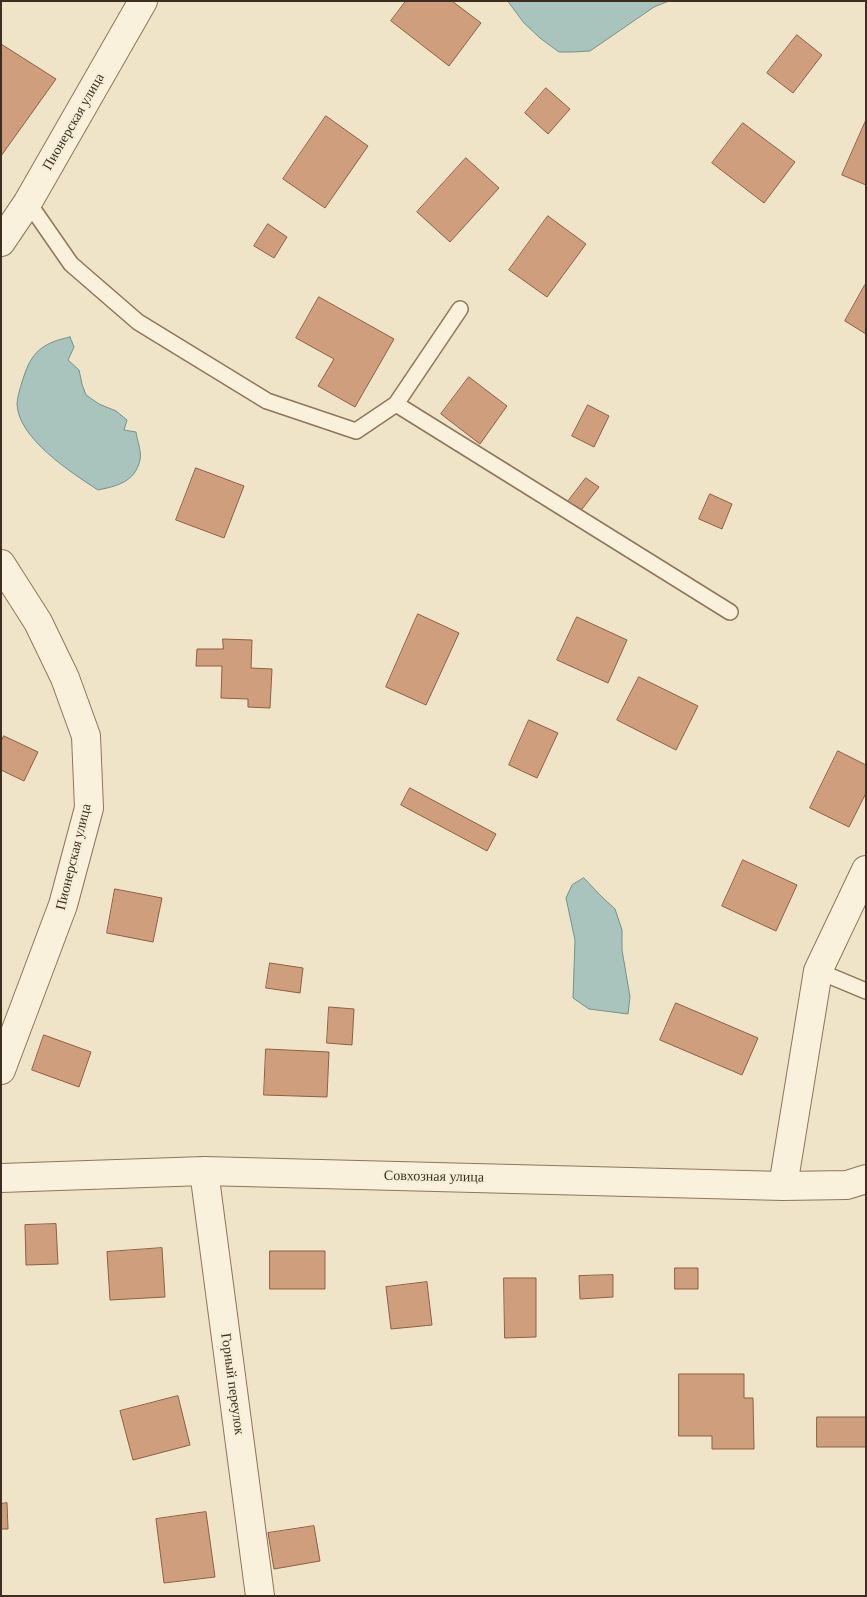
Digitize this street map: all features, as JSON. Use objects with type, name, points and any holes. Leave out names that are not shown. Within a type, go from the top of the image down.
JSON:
[{"type":"street","name":"Пионерская улица","points":[[1,242],[28,202],[143,1]]},
{"type":"street","name":"Пионерская улица","points":[[1,564],[38,622],[66,678],[86,736],[89,808],[63,905],[1,1070]]},
{"type":"street","points":[[783,1186],[818,971],[866,870]]},
{"type":"street","name":"Совхозная улица","points":[[1,1178],[204,1171],[783,1186],[847,1185],[866,1179]]},
{"type":"street","name":"Горный переулок","points":[[204,1171],[260,1596]]},
{"type":"lane","points":[[28,202],[71,264],[138,322],[266,401],[356,431],[396,404],[460,309]]},
{"type":"lane","points":[[396,404],[730,612]]},
{"type":"lane","points":[[818,971],[866,991]]},
{"type":"water","points":[[508,1],[669,1],[654,7],[590,51],[559,52],[524,23]]},
{"type":"water","points":[[70,337],[74,347],[68,360],[79,370],[86,395],[99,404],[116,411],[127,420],[124,430],[136,432],[140,450],[138,467],[130,478],[112,487],[98,490],[74,474],[36,441],[26,429],[19,416],[17,403],[19,391],[32,358],[41,348]]},
{"type":"water","points":[[584,878],[615,909],[622,930],[622,950],[630,997],[628,1014],[589,1009],[573,998],[575,940],[566,898],[572,885]]},
{"type":"building","points":[[406,1],[452,1],[481,23],[449,66],[391,21]]},
{"type":"building","points":[[797,35],[822,55],[793,93],[767,73]]},
{"type":"building","points":[[1,44],[56,79],[1,156]]},
{"type":"building","points":[[546,88],[570,109],[548,134],[525,113]]},
{"type":"building","points":[[326,116],[368,146],[325,208],[283,179]]},
{"type":"building","points":[[866,120],[866,185],[842,175]]},
{"type":"building","points":[[743,123],[795,162],[764,203],[712,163]]},
{"type":"building","points":[[466,158],[499,188],[450,242],[417,212]]},
{"type":"building","points":[[548,216],[586,244],[547,297],[509,270]]},
{"type":"building","points":[[268,224],[287,237],[274,258],[254,246]]},
{"type":"building","points":[[866,286],[866,334],[845,321]]},
{"type":"building","points":[[319,297],[394,339],[355,407],[318,386],[334,359],[296,338]]},
{"type":"building","points":[[469,377],[507,406],[480,444],[441,414]]},
{"type":"building","points":[[588,405],[609,416],[594,447],[572,436]]},
{"type":"building","points":[[196,468],[244,486],[224,538],[176,520]]},
{"type":"building","points":[[586,478],[599,487],[579,513],[566,504]]},
{"type":"building","points":[[710,494],[732,504],[722,529],[699,519]]},
{"type":"building","points":[[418,614],[459,633],[426,705],[386,687]]},
{"type":"building","points":[[577,617],[627,640],[608,683],[557,660]]},
{"type":"building","points":[[223,639],[252,640],[251,668],[272,669],[270,708],[248,707],[248,699],[221,698],[222,666],[196,666],[197,649],[223,649]]},
{"type":"building","points":[[639,677],[698,706],[676,750],[617,720]]},
{"type":"building","points":[[529,720],[558,733],[537,778],[509,765]]},
{"type":"building","points":[[4,736],[38,752],[24,781],[1,770],[1,742]]},
{"type":"building","points":[[838,751],[866,765],[866,793],[849,827],[810,808]]},
{"type":"building","points":[[410,788],[496,834],[487,851],[401,805]]},
{"type":"building","points":[[743,860],[797,885],[776,931],[722,906]]},
{"type":"building","points":[[115,889],[162,898],[153,942],[107,933]]},
{"type":"building","points":[[270,963],[303,968],[300,993],[266,988]]},
{"type":"building","points":[[676,1003],[758,1038],[742,1075],[660,1040]]},
{"type":"building","points":[[329,1007],[354,1009],[352,1045],[327,1043]]},
{"type":"building","points":[[44,1035],[91,1052],[79,1087],[32,1070]]},
{"type":"building","points":[[266,1049],[329,1052],[327,1097],[264,1095]]},
{"type":"building","points":[[56,1224],[58,1264],[26,1265],[25,1225]]},
{"type":"building","points":[[162,1248],[165,1297],[110,1300],[107,1252]]},
{"type":"building","points":[[270,1251],[325,1251],[325,1289],[270,1289]]},
{"type":"building","points":[[675,1268],[698,1268],[698,1289],[675,1289]]},
{"type":"building","points":[[613,1275],[613,1297],[580,1299],[579,1276]]},
{"type":"building","points":[[504,1278],[536,1278],[536,1337],[505,1338]]},
{"type":"building","points":[[427,1282],[432,1325],[391,1329],[386,1287]]},
{"type":"building","points":[[679,1374],[744,1374],[744,1398],[753,1398],[754,1449],[712,1449],[712,1436],[679,1436]]},
{"type":"building","points":[[178,1396],[190,1445],[133,1460],[120,1411]]},
{"type":"building","points":[[817,1417],[866,1417],[866,1447],[817,1447]]},
{"type":"building","points":[[7,1503],[8,1529],[1,1529],[1,1504]]},
{"type":"building","points":[[206,1512],[215,1577],[164,1583],[156,1519]]},
{"type":"building","points":[[314,1526],[320,1561],[274,1569],[268,1533]]}]
